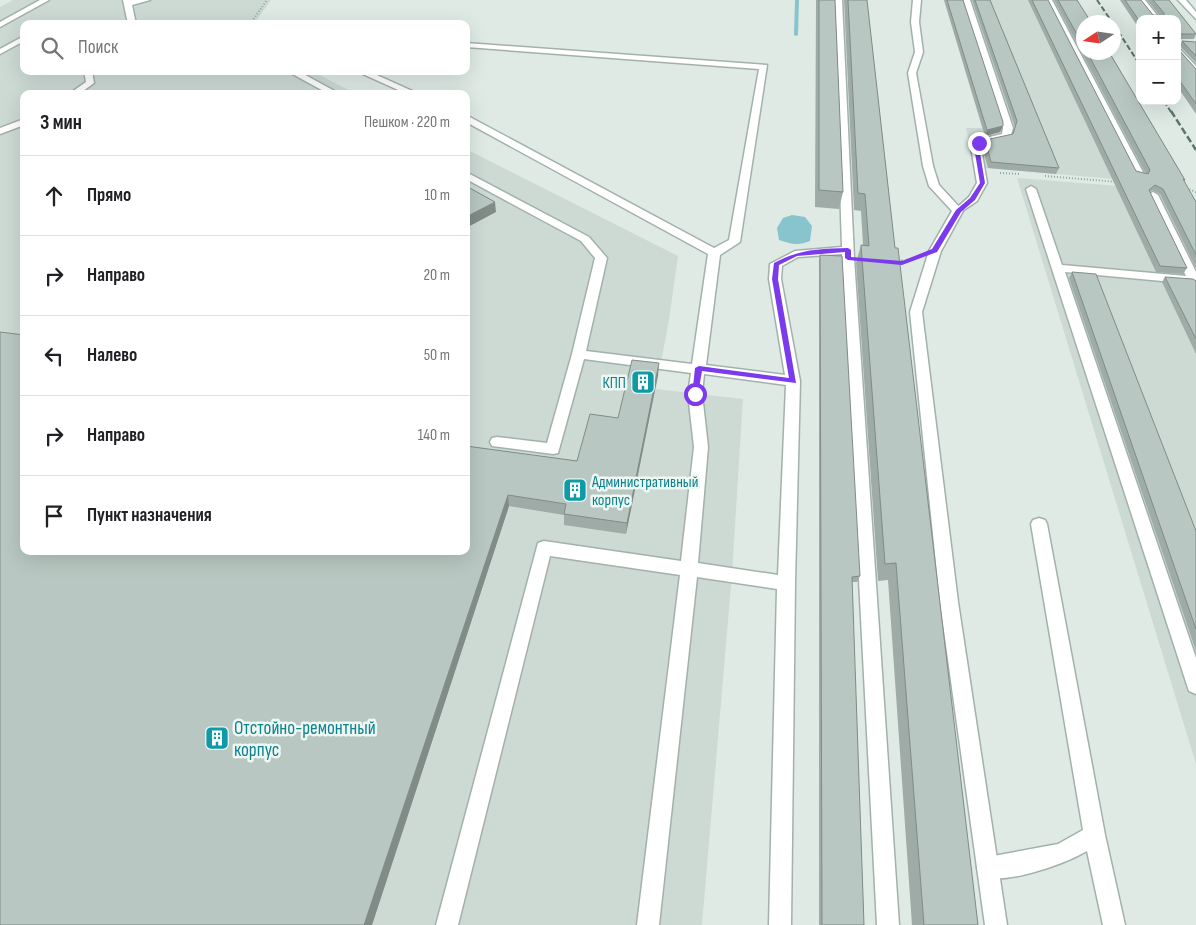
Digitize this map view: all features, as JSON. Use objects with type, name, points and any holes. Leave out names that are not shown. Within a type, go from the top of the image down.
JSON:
[{"type":"street","points":[[0,25],[45,0]]},
{"type":"street","points":[[131,20],[127,2],[146,0]]},
{"type":"street","points":[[838,0],[848,250],[888,925]]},
{"type":"street","points":[[917,0],[915,22],[919,52],[912,73],[928,166],[934,186],[958,211]]},
{"type":"street","points":[[966,0],[1008,128],[1007,136],[984,141],[976,147],[982,171],[982,183],[973,199],[958,211],[935,251],[916,312],[949,602],[996,925]]},
{"type":"street","points":[[1048,0],[1140,176]]},
{"type":"street","points":[[1142,0],[1153,15]]},
{"type":"street","points":[[1182,0],[1196,16]]},
{"type":"street","points":[[0,52],[20,40]]},
{"type":"street","points":[[1181,42],[1187,42]]},
{"type":"street","points":[[470,45],[764,67],[734,242],[714,253]]},
{"type":"street","points":[[1181,53],[1196,72]]},
{"type":"street","points":[[79,90],[90,83],[89,75]]},
{"type":"street","points":[[299,75],[328,90]]},
{"type":"street","points":[[370,75],[405,90]]},
{"type":"street","points":[[470,120],[714,253]]},
{"type":"street","points":[[0,131],[20,124]]},
{"type":"street","points":[[470,177],[585,239],[601,258],[579,354],[553,449],[496,442]]},
{"type":"street","points":[[1030,182],[1196,685]]},
{"type":"street","points":[[1153,195],[1195,282]]},
{"type":"street","points":[[780,925],[786,583],[793,381],[775,279],[776,264],[795,254],[810,251],[848,250]]},
{"type":"street","points":[[648,925],[689,569],[701,447],[695,394],[714,253]]},
{"type":"street","points":[[1058,268],[1195,282]]},
{"type":"street","points":[[579,354],[793,381]]},
{"type":"street","points":[[1039,524],[1094,835],[1114,925]]},
{"type":"street","points":[[447,925],[544,548],[786,583]]},
{"type":"street","points":[[988,868],[1018,864],[1061,854],[1094,835]]},
{"type":"path","points":[[253,20],[266,0]]},
{"type":"path","points":[[982,171],[1030,182]]},
{"type":"path","points":[[1040,176],[1126,183]]},
{"type":"path","points":[[1175,187],[1196,192]]},
{"type":"path","points":[[893,262],[902,263],[935,251]]},
{"type":"shaded area","points":[[13,0],[271,0],[257,20],[20,20],[20,75],[320,75],[348,90],[20,90],[20,555],[470,555],[470,151],[678,256],[669,320],[656,389],[743,399],[732,574],[702,925],[0,925],[0,7]]},
{"type":"shaded area","points":[[944,0],[1073,0],[1080,15],[1076,15],[1076,60],[1090,60],[1182,185],[975,167],[966,128],[982,128]]},
{"type":"shaded area","points":[[1017,178],[1183,191],[1196,214],[1196,764]]},
{"type":"water","points":[[792,215],[805,217],[812,226],[810,241],[794,244],[779,240],[777,228],[783,218]]},
{"type":"building","points":[[819,0],[835,0],[843,192],[819,190]]},
{"type":"building","points":[[848,0],[867,0],[895,248],[898,248],[978,925],[924,925],[896,563],[885,564],[861,245],[869,246],[865,194],[858,193]]},
{"type":"building","points":[[947,0],[963,0],[1003,126],[987,130]]},
{"type":"building","points":[[975,0],[990,0],[1059,168],[991,162],[986,143],[991,142],[990,139],[1013,134],[1017,121]]},
{"type":"building","points":[[1032,0],[1048,0],[1076,54],[1076,60],[1079,60],[1136,171],[1148,174],[1150,170],[1091,60],[1114,60],[1136,97],[1136,105],[1140,105],[1196,202],[1196,255],[1163,189],[1155,185],[1149,190],[1187,268],[1160,266]]},
{"type":"building","points":[[1058,0],[1077,0],[1087,15],[1076,15],[1076,33]]},
{"type":"building","points":[[1125,0],[1141,0],[1153,15],[1136,16]]},
{"type":"building","points":[[1153,0],[1169,0],[1181,15],[1164,15]]},
{"type":"building","points":[[1181,15],[1196,34],[1181,34]]},
{"type":"building","points":[[1182,41],[1196,42],[1196,56]]},
{"type":"building","points":[[1181,52],[1196,69],[1196,104],[1181,83]]},
{"type":"building","points":[[470,188],[495,202],[470,215]]},
{"type":"building","points":[[820,255],[842,256],[860,576],[852,577],[864,925],[822,925]]},
{"type":"building","points":[[1072,272],[1096,274],[1196,531],[1196,629]]},
{"type":"building","points":[[1165,277],[1193,279],[1196,281],[1196,339]]},
{"type":"building","name":"Отстойно-ремонтный корпус","points":[[0,332],[20,334],[20,555],[470,555],[470,447],[577,461],[590,414],[618,418],[632,360],[659,363],[627,523],[564,514],[566,504],[508,495],[364,925],[0,925]]},
{"type":"waterway","points":[[796,35],[797,0]]},
{"type":"railway","points":[[1097,0],[1107,15]]},
{"type":"railway","points":[[1121,36],[1137,60]]},
{"type":"railway","points":[[1167,105],[1171,112]]},
{"type":"railway","points":[[1171,111],[1196,150]]},
{"type":"place","name":"КПП","points":[[643,382]]},
{"type":"place","name":"Административный корпус","points":[[575,490]]},
{"type":"place","name":"Отстойно-ремонтный корпус","points":[[217,738]]},
{"type":"route","points":[[695,394],[699,368],[793,381],[775,279],[776,264],[795,254],[810,251],[848,250],[848,258],[902,263],[935,251],[958,211],[973,199],[982,183],[982,171],[976,147],[979,143]]}]
